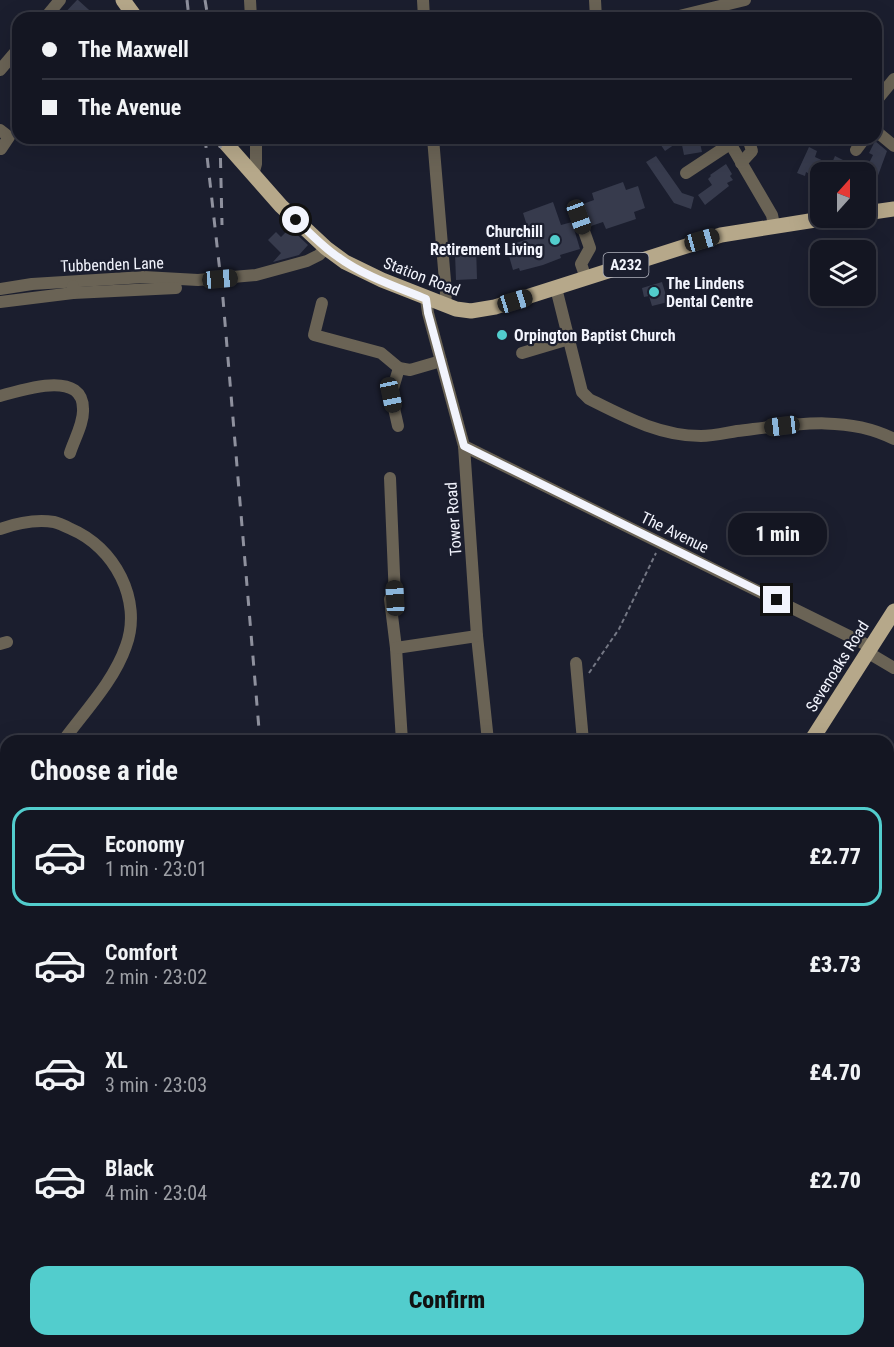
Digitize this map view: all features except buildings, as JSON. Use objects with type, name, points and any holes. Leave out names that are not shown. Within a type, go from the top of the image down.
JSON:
[{"type":"main road","name":"Station Road","points":[[226,144],[282,206],[326,248],[354,267],[426,299],[464,310],[478,311],[702,240],[774,225],[810,220]]},
{"type":"main road","points":[[876,212],[894,209]]},
{"type":"main road","name":"Sevenoaks Road","points":[[815,735],[894,611]]},
{"type":"street","points":[[50,12],[60,0]]},
{"type":"street","points":[[701,12],[745,0]]},
{"type":"street","points":[[0,70],[12,56]]},
{"type":"street","points":[[882,94],[894,80]]},
{"type":"street","points":[[0,130],[9,137],[0,148]]},
{"type":"street","points":[[882,136],[894,146]]},
{"type":"street","points":[[253,175],[257,159],[256,144]]},
{"type":"street","points":[[434,144],[445,305]]},
{"type":"street","points":[[686,173],[724,144]]},
{"type":"street","points":[[730,144],[772,215],[774,225]]},
{"type":"street","points":[[741,163],[752,151],[750,144]]},
{"type":"street","points":[[856,150],[860,144]]},
{"type":"street","points":[[579,217],[590,248],[581,264],[586,278]]},
{"type":"street","name":"Tubbenden Lane","points":[[0,289],[21,285],[73,287],[157,277],[198,280],[256,275],[307,261],[319,255],[326,248]]},
{"type":"street","points":[[0,302],[73,287],[176,288]]},
{"type":"street","points":[[556,288],[582,392],[589,399],[654,429],[700,436],[782,426],[831,423],[862,427],[894,439]]},
{"type":"street","name":"Tower Road","points":[[426,299],[464,446],[477,636],[487,735]]},
{"type":"street","points":[[322,303],[314,335],[381,353],[399,368],[410,370],[441,361]]},
{"type":"street","points":[[522,353],[569,339]]},
{"type":"street","points":[[398,426],[391,395],[399,368]]},
{"type":"street","points":[[0,396],[58,384],[75,390],[81,399],[84,411],[70,453]]},
{"type":"street","name":"The Avenue","points":[[464,446],[869,649],[894,668]]},
{"type":"street","points":[[390,478],[395,598],[390,599],[396,648],[402,735]]},
{"type":"street","points":[[0,529],[20,521],[55,522],[85,534],[110,556],[125,584],[132,617],[127,645],[112,675],[67,735]]},
{"type":"street","points":[[396,648],[477,636]]},
{"type":"street","points":[[577,668],[583,735]]},
{"type":"path","points":[[577,668],[590,673],[619,629],[660,543]]},
{"type":"railway","points":[[187,0],[188,12]]},
{"type":"railway","points":[[205,0],[207,12]]},
{"type":"railway","points":[[206,144],[223,299],[259,735]]},
{"type":"railway","points":[[220,144],[222,225]]},
{"type":"place","name":"Churchill Retirement Living","points":[[555,240]]},
{"type":"place","name":"The Lindens Dental Centre","points":[[654,292]]},
{"type":"place","name":"Orpington Baptist Church","points":[[502,335]]},
{"type":"route","points":[[296,220],[345,262],[426,299],[464,446],[777,600]]}]
